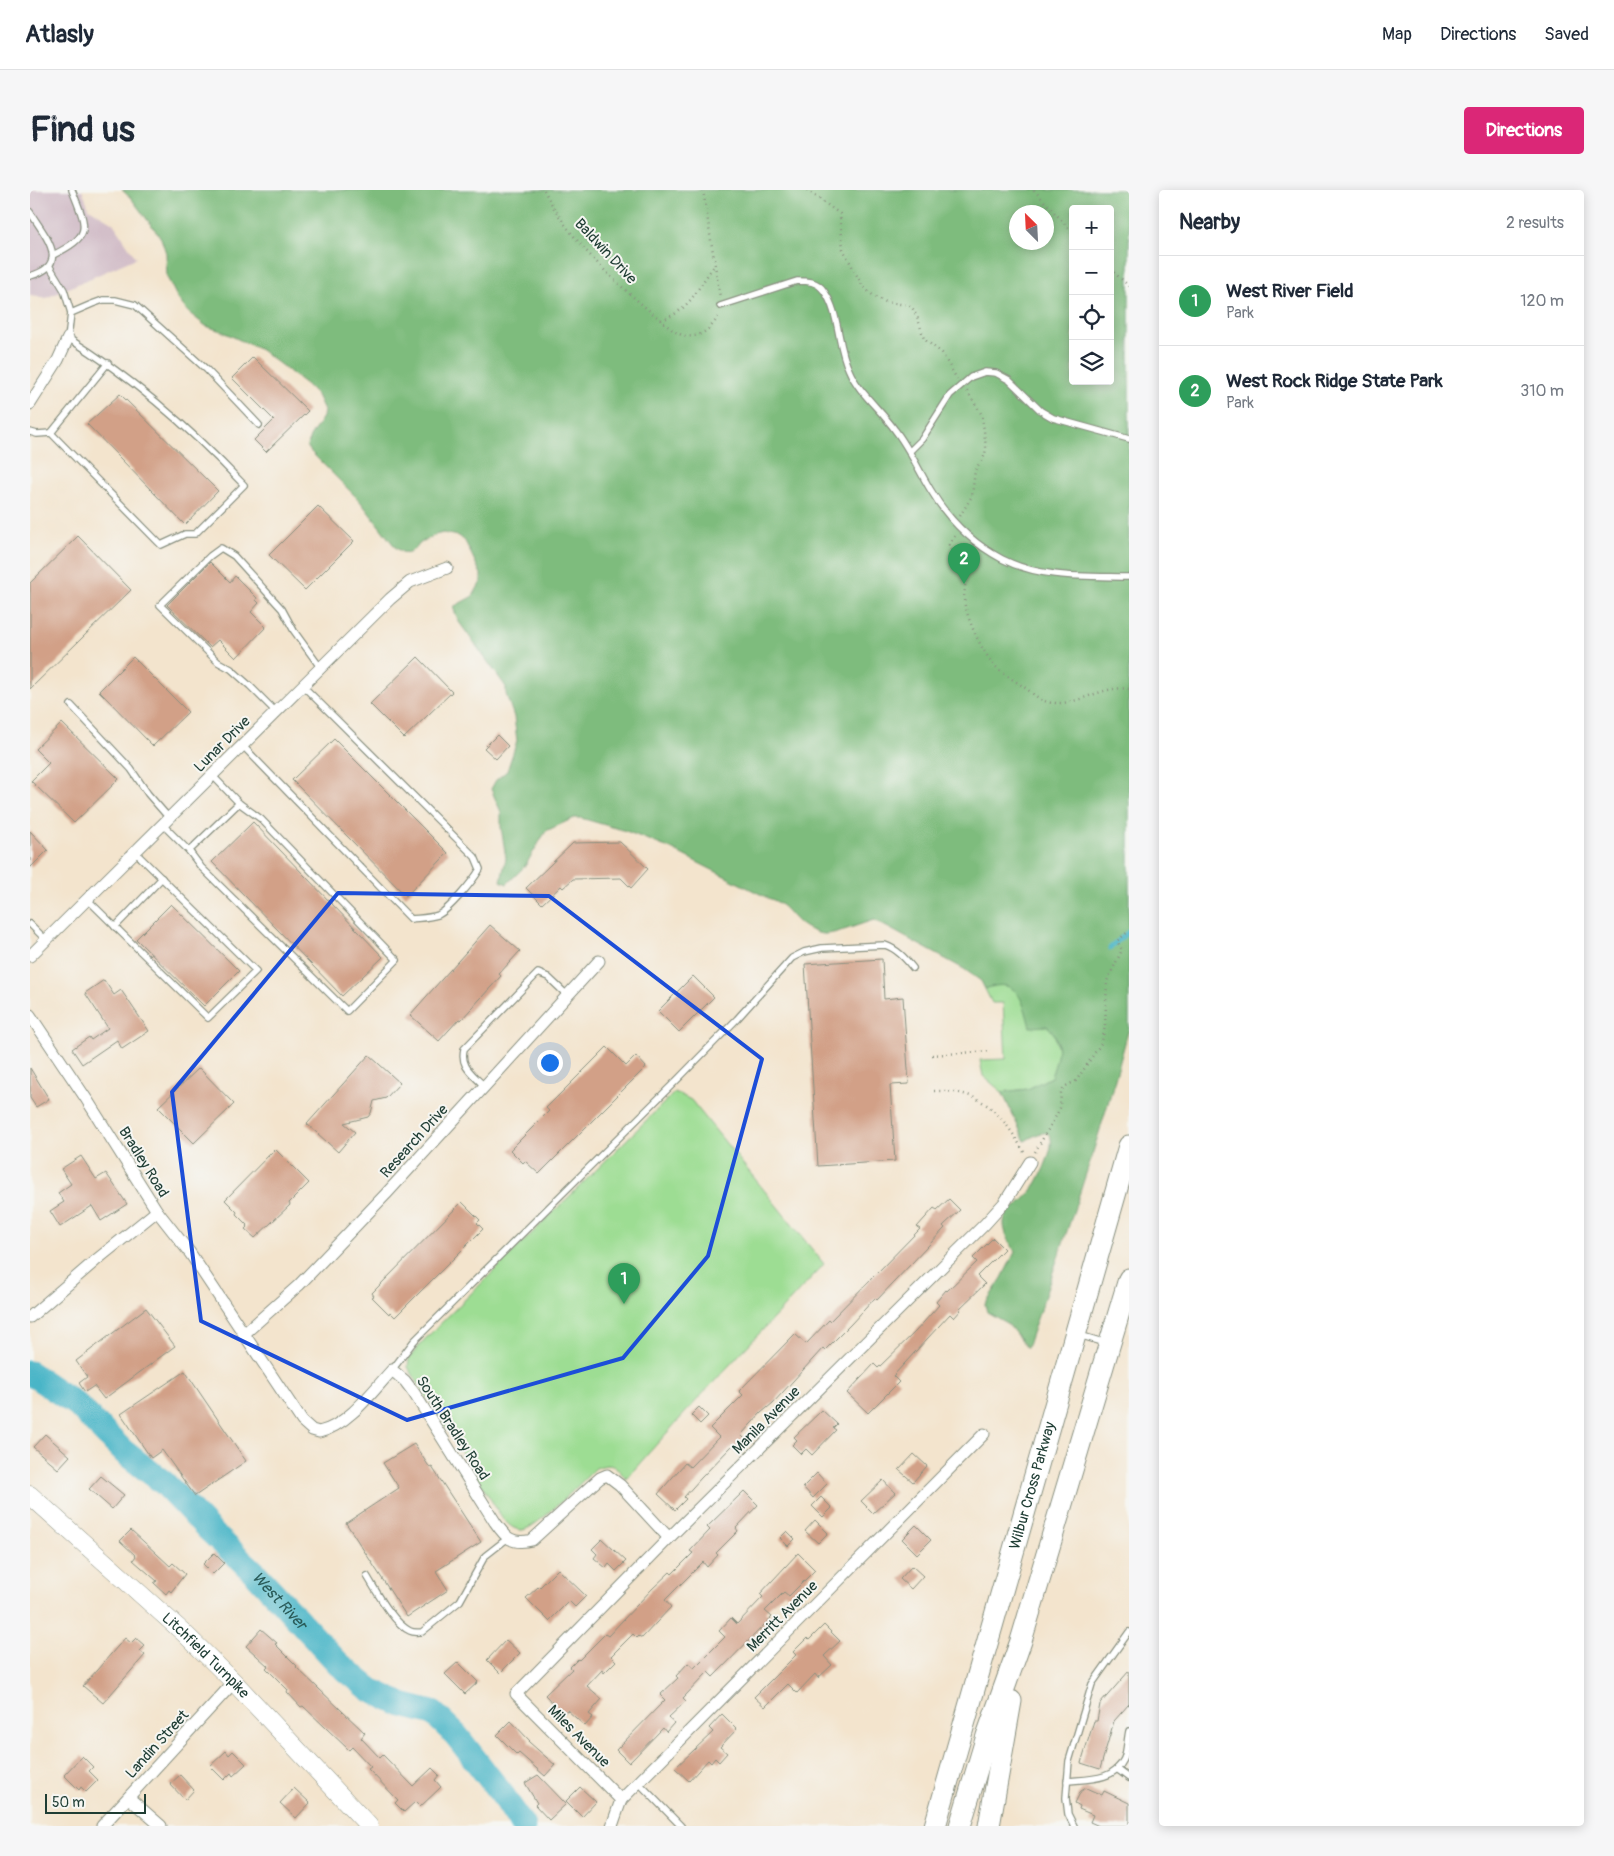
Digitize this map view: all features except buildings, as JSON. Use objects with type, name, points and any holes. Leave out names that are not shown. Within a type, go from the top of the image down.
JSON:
[{"type":"highway","name":"Wilbur Cross Parkway","points":[[934,1826],[1129,1146]]},
{"type":"highway","points":[[960,1826],[987,1736],[1021,1641],[1129,1279]]},
{"type":"highway","points":[[989,1826],[1021,1641]]},
{"type":"main road","name":"Litchfield Turnpike","points":[[30,1495],[184,1633],[234,1682],[369,1826]]},
{"type":"street","points":[[30,404],[58,360],[68,338]]},
{"type":"street","name":"Lunar Drive","points":[[30,956],[390,599],[410,582],[446,568]]},
{"type":"street","name":"Research Drive","points":[[244,1334],[305,1279],[386,1194],[599,960]]},
{"type":"street","name":"Bradley Road","points":[[30,1016],[158,1212],[138,1225],[30,1317]]},
{"type":"street","name":"Manila Avenue","points":[[516,1694],[669,1538],[985,1224],[1005,1202],[1030,1162]]},
{"type":"street","points":[[158,1212],[190,1253],[302,1421],[312,1430],[319,1432],[327,1430],[343,1420],[392,1370]]},
{"type":"street","name":"South Bradley Road","points":[[392,1370],[405,1381],[414,1393],[495,1522],[508,1538]]},
{"type":"street","name":"Merritt Avenue","points":[[612,1826],[621,1800],[638,1782],[984,1434]]},
{"type":"street","points":[[508,1538],[514,1542],[521,1543],[532,1540],[600,1478],[607,1475],[620,1485],[669,1538]]},
{"type":"street","name":"Landin Street","points":[[102,1826],[234,1682]]},
{"type":"street","name":"Miles Avenue","points":[[516,1694],[621,1800]]},
{"type":"street","points":[[129,1798],[160,1826]]},
{"type":"lane","points":[[53,255],[81,238],[84,229],[83,217],[72,190]]},
{"type":"lane","points":[[30,212],[52,247],[53,255],[50,266],[41,273],[30,276]]},
{"type":"lane","points":[[50,266],[64,290],[71,313],[68,338],[108,363],[139,387],[210,450],[244,485],[195,534],[185,534],[161,545],[51,433]]},
{"type":"lane","points":[[720,306],[797,281],[809,281],[818,284],[830,304],[842,352],[853,379],[889,421],[910,451],[940,506],[958,526],[987,550],[1004,560],[1028,569],[1091,577],[1129,577]]},
{"type":"lane","points":[[71,313],[103,300],[115,300],[135,305],[207,370],[259,425]]},
{"type":"lane","points":[[30,432],[37,434],[51,433],[108,363]]},
{"type":"lane","points":[[910,451],[922,439],[950,394],[971,377],[985,372],[996,373],[1009,380],[1041,411],[1053,418],[1129,439]]},
{"type":"lane","points":[[275,711],[250,686],[230,669],[218,662],[160,605],[210,556],[221,548],[234,556],[282,608],[294,631],[320,667]]},
{"type":"lane","points":[[242,745],[411,919],[427,918],[440,914],[472,883],[480,869],[475,857],[302,685]]},
{"type":"lane","points":[[71,705],[131,769],[166,821],[202,866],[347,1011],[397,960],[261,819],[239,803],[212,775]]},
{"type":"lane","points":[[189,851],[239,803]]},
{"type":"lane","points":[[87,899],[208,1018],[256,971],[135,852]]},
{"type":"lane","points":[[115,927],[162,878]]},
{"type":"lane","points":[[30,924],[46,940]]},
{"type":"lane","points":[[392,1370],[414,1341],[737,1019],[792,958],[804,952],[822,948],[885,945],[892,947],[913,968]]},
{"type":"lane","points":[[484,1086],[464,1065],[462,1059],[464,1049],[538,973],[548,978],[567,995]]},
{"type":"lane","points":[[1075,1333],[1109,1344]]},
{"type":"lane","points":[[367,1576],[394,1617],[412,1632],[422,1632],[460,1601],[486,1556],[508,1538]]},
{"type":"lane","points":[[1074,1826],[1068,1814],[1066,1798],[1069,1761],[1092,1684],[1129,1632]]},
{"type":"lane","points":[[1068,1781],[1105,1777],[1116,1769],[1124,1758],[1129,1732]]},
{"type":"lane","points":[[1116,1769],[1129,1778]]},
{"type":"lane","points":[[638,1782],[681,1826]]},
{"type":"path","name":"Baldwin Drive","points":[[544,190],[558,215],[580,242],[617,281],[678,334],[694,336],[702,333],[714,323],[720,306]]},
{"type":"path","points":[[703,190],[720,292],[720,306]]},
{"type":"path","points":[[807,190],[840,214],[842,249],[863,287],[875,297],[886,302],[912,307],[924,339],[942,353],[982,415],[986,447],[985,455],[975,470],[972,496],[961,514],[958,526],[949,545],[964,570],[966,578],[966,606],[976,636],[996,668],[1038,699],[1048,702],[1062,703],[1107,690],[1129,689]]},
{"type":"path","points":[[1034,190],[1069,229]]},
{"type":"path","points":[[661,320],[672,317],[687,305],[715,265]]},
{"type":"path","points":[[1114,273],[1129,286]]},
{"type":"path","points":[[1030,1162],[1041,1138],[1060,1108],[1061,1092],[1064,1087],[1076,1081],[1102,1042],[1105,1026],[1107,981],[1122,950],[1117,941],[1129,931]]},
{"type":"path","points":[[932,1055],[990,1051]]},
{"type":"path","points":[[934,1091],[946,1090],[966,1094],[1000,1115],[1030,1162]]},
{"type":"highlighted area","points":[[338,893],[549,896],[762,1059],[708,1256],[623,1358],[407,1420],[201,1321],[172,1092]]},
{"type":"shaded area","points":[[30,190],[82,190],[89,208],[113,223],[136,258],[46,298],[30,296]]},
{"type":"green space","points":[[122,190],[1129,190],[1129,1028],[1094,1149],[1027,1348],[1008,1324],[987,1312],[985,1304],[1002,1278],[1015,1252],[1004,1228],[1007,1213],[1033,1189],[1043,1170],[1051,1147],[1051,1139],[1048,1133],[1039,1134],[1025,1141],[1002,1092],[1028,1089],[1051,1077],[1058,1050],[1056,1037],[1052,1031],[1047,1026],[1030,1027],[1025,1008],[1012,988],[996,986],[985,989],[981,981],[964,969],[874,920],[830,934],[814,932],[798,922],[780,904],[671,849],[626,831],[581,818],[574,818],[546,831],[525,866],[507,884],[501,881],[506,858],[501,827],[501,812],[491,789],[496,780],[507,771],[517,741],[514,717],[506,694],[506,687],[459,622],[453,607],[473,596],[481,582],[481,574],[465,541],[459,536],[443,533],[422,542],[409,553],[402,552],[396,548],[360,501],[307,446],[310,437],[323,417],[324,410],[317,395],[306,384],[261,350],[206,326],[188,312],[178,299],[167,277],[166,253],[161,238],[131,198]]},
{"type":"green space","points":[[996,984],[1011,987],[1018,992],[1025,1008],[1054,1032],[1059,1055],[1051,1077],[1028,1089],[1002,1092],[983,1076],[980,1060],[1006,1059],[1003,1003],[992,1003],[985,989]]},
{"type":"green space","points":[[675,1092],[691,1100],[824,1264],[699,1397],[626,1479],[613,1466],[606,1465],[596,1468],[538,1522],[529,1528],[516,1529],[503,1519],[408,1367],[409,1358],[425,1339]]},
{"type":"waterway","points":[[1110,948],[1129,931]]},
{"type":"waterway","name":"West River","points":[[30,1373],[76,1404],[124,1452],[164,1483],[209,1530],[255,1573],[339,1664],[371,1690],[402,1705],[433,1713],[456,1735],[504,1797],[523,1826]]},
{"type":"place","name":"West Rock Ridge State Park","points":[[964,584]]},
{"type":"place","name":"West River Field","points":[[624,1304]]}]
